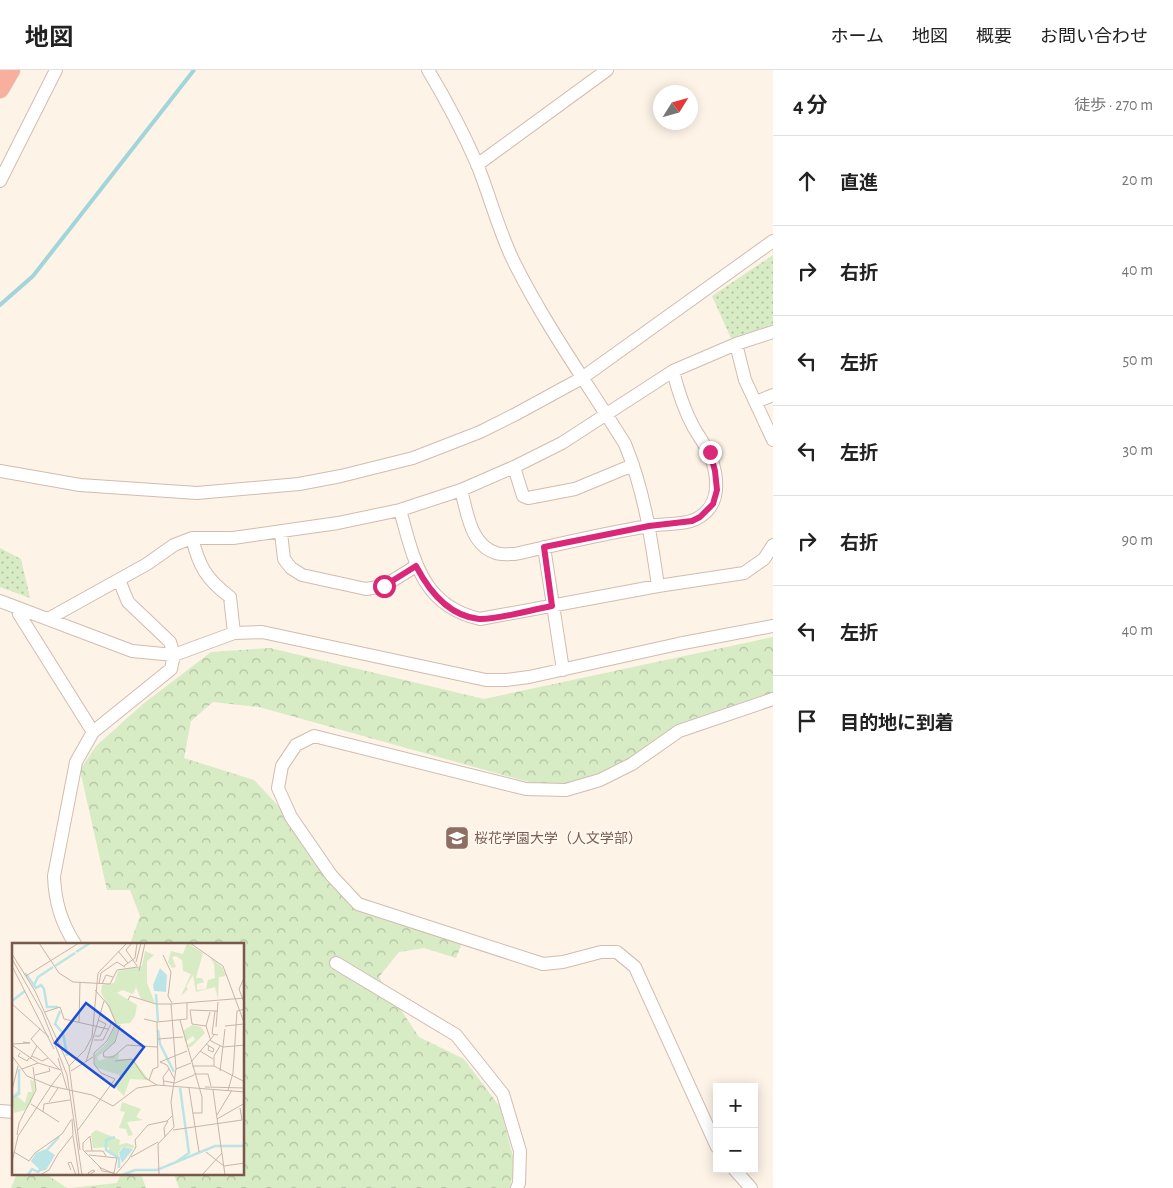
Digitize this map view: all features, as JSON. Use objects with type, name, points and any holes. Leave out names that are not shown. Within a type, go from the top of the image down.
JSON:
[{"type":"highway","points":[[0,89],[11,70]]},
{"type":"street","points":[[0,181],[56,70]]},
{"type":"street","points":[[428,70],[447,103],[477,165],[512,258],[544,319],[625,444],[634,465],[649,526],[658,586]]},
{"type":"street","points":[[477,165],[607,70]]},
{"type":"street","points":[[0,471],[80,485],[180,492],[212,492],[299,484],[341,476],[413,458],[502,421],[582,378],[773,241]]},
{"type":"street","points":[[48,619],[147,564],[174,545],[192,538],[233,538],[282,533],[400,510],[461,490],[514,467],[562,443],[672,371],[736,344],[773,332]]},
{"type":"street","points":[[736,344],[745,380],[773,440]]},
{"type":"street","points":[[461,490],[473,532],[479,542],[496,554],[515,554],[649,526],[692,521],[700,517],[713,504],[717,490],[715,471],[710,452],[694,428],[681,402],[672,371]]},
{"type":"street","points":[[756,402],[773,395]]},
{"type":"street","points":[[514,467],[523,496],[528,498],[575,489],[634,465]]},
{"type":"street","points":[[400,510],[416,566],[423,580],[442,602],[455,611],[480,619],[744,572],[764,559],[773,546]]},
{"type":"street","points":[[282,533],[284,559],[291,568],[302,576],[366,589],[384,586],[416,566]]},
{"type":"street","points":[[192,538],[197,560],[216,586],[230,597],[234,633]]},
{"type":"street","points":[[544,547],[563,670]]},
{"type":"street","points":[[74,943],[65,929],[58,908],[54,876],[76,762],[93,732],[171,669],[174,655],[170,642],[128,602],[119,580]]},
{"type":"street","points":[[0,601],[132,651],[174,655],[234,633],[262,632],[486,680],[506,680],[563,670],[678,644],[773,626]]},
{"type":"street","points":[[18,608],[19,614],[93,732]]},
{"type":"street","points":[[713,1138],[635,967],[618,952],[601,952],[563,962],[543,964],[358,904],[331,875],[291,817],[278,788],[282,766],[296,745],[314,736],[526,789],[566,790],[600,780],[632,764],[679,731],[773,699]]},
{"type":"street","points":[[336,963],[456,1035],[503,1094],[520,1151],[519,1183],[517,1188]]},
{"type":"street","points":[[738,1173],[751,1188]]},
{"type":"green space","points":[[773,255],[773,325],[731,338],[712,296]]},
{"type":"green space","points":[[0,548],[21,559],[30,598],[0,587]]},
{"type":"green space","points":[[773,637],[773,692],[680,723],[625,762],[566,786],[532,783],[259,707],[213,702],[191,721],[184,758],[254,780],[284,812],[327,881],[358,911],[462,943],[456,958],[424,948],[399,952],[379,977],[419,1037],[464,1059],[500,1107],[515,1164],[510,1188],[179,1188],[175,1176],[245,1176],[245,943],[130,943],[140,916],[130,890],[107,890],[80,770],[96,746],[143,704],[211,652],[270,648],[484,699]]},
{"type":"green space","points":[[16,1176],[49,1176],[67,1188],[11,1188]]},
{"type":"green space","points":[[120,1176],[142,1176],[146,1188],[71,1188],[117,1183]]},
{"type":"waterway","points":[[0,305],[33,276],[194,70]]},
{"type":"place","name":"桜花学園大学（人文学部）","points":[[457,838]]},
{"type":"route","points":[[384,586],[416,566],[423,580],[442,602],[455,611],[470,617],[480,619],[494,618],[552,606],[544,547],[649,526],[692,521],[700,517],[713,504],[717,490],[710,452]]}]
